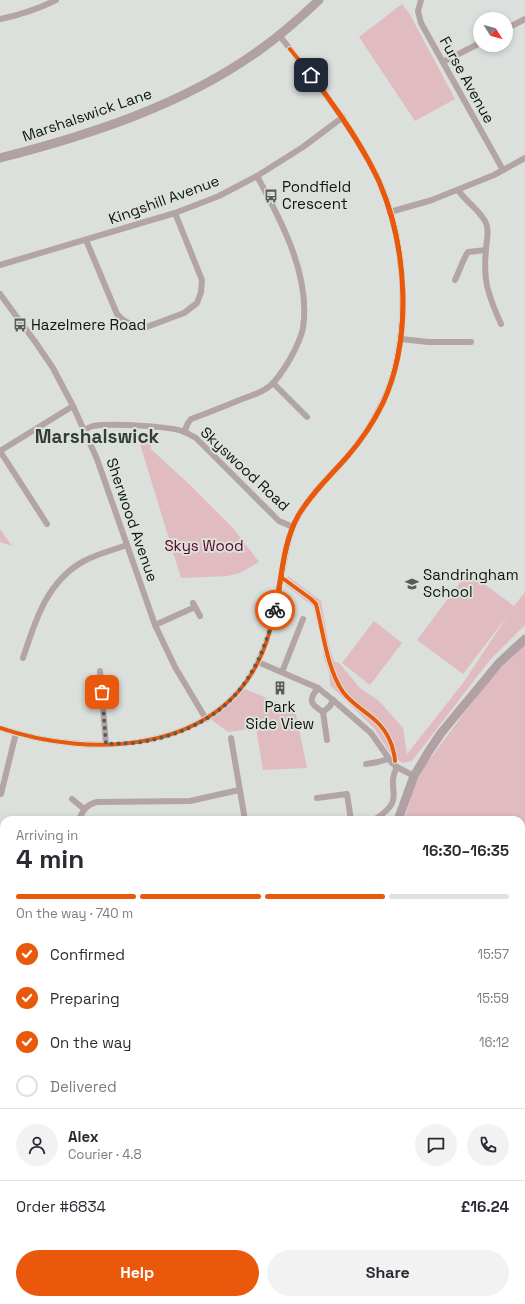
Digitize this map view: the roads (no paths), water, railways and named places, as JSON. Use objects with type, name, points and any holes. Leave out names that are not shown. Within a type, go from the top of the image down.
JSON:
[{"type":"street","points":[[0,19],[40,8],[56,0]]},
{"type":"street","name":"Marshalswick Lane","points":[[0,158],[115,124],[151,110],[203,85],[222,75],[261,49],[319,0]]},
{"type":"street","name":"Furse Avenue","points":[[421,0],[418,12],[421,23],[503,170]]},
{"type":"street","points":[[513,25],[525,19]]},
{"type":"street","points":[[0,728],[43,739],[74,743],[106,744],[151,740],[196,725],[223,706],[241,690],[258,662],[270,631],[285,556],[293,527],[298,516],[308,502],[348,457],[383,403],[394,372],[401,339],[403,309],[402,274],[390,212],[380,183],[343,117],[279,35]]},
{"type":"street","points":[[443,62],[473,47]]},
{"type":"street","name":"Kingshill Avenue","points":[[0,265],[175,213],[219,196],[257,176],[303,147],[343,117]]},
{"type":"street","points":[[390,212],[432,200],[458,190],[503,170],[525,158]]},
{"type":"street","points":[[184,432],[191,420],[267,389],[285,368],[297,347],[302,330],[304,316],[303,293],[298,270],[274,209],[257,176]]},
{"type":"street","points":[[458,190],[462,196],[481,214],[486,224],[488,236],[486,250],[486,281],[491,300],[501,324]]},
{"type":"street","points":[[86,240],[117,314],[123,320],[134,326],[144,328],[184,313],[197,303],[201,292],[202,280],[175,213]]},
{"type":"street","points":[[455,280],[462,260],[468,252],[486,250]]},
{"type":"street","name":"Sherwood Avenue","points":[[0,294],[53,368],[85,430],[97,459],[155,625],[175,667],[206,718]]},
{"type":"street","points":[[401,339],[428,342],[471,342]]},
{"type":"street","points":[[273,383],[308,417]]},
{"type":"street","points":[[47,524],[0,451],[73,406]]},
{"type":"street","name":"Skyswood Road","points":[[85,430],[92,426],[103,425],[138,426],[172,429],[184,432],[196,438],[279,521],[293,527]]},
{"type":"street","points":[[23,658],[42,607],[48,595],[61,578],[85,561],[127,545]]},
{"type":"street","points":[[155,625],[194,605],[200,616]]},
{"type":"street","points":[[282,672],[303,619]]},
{"type":"street","points":[[399,816],[414,776],[422,761],[442,733],[499,663],[525,639]]},
{"type":"street","points":[[258,662],[318,688],[371,733],[388,759],[397,767],[414,776]]},
{"type":"street","points":[[100,672],[98,679],[106,744]]},
{"type":"street","points":[[318,688],[312,697],[311,703],[323,712]]},
{"type":"street","points":[[327,740],[323,712],[333,700]]},
{"type":"street","points":[[1,794],[16,733]]},
{"type":"street","points":[[231,738],[244,816]]},
{"type":"street","points":[[366,764],[388,759]]},
{"type":"street","points":[[380,816],[391,807],[393,802],[393,775],[397,767]]},
{"type":"street","points":[[81,816],[84,808],[91,803],[96,802],[190,801],[240,790]]},
{"type":"street","points":[[317,798],[347,794],[351,816]]},
{"type":"street","points":[[72,799],[84,808]]},
{"type":"place","name":"Pondfield Crescent","points":[[271,196]]},
{"type":"place","name":"Hazelmere Road","points":[[20,325]]},
{"type":"place","name":"Sandringham School","points":[[412,584]]},
{"type":"place","name":"Park Side View","points":[[280,688]]},
{"type":"district","name":"Marshalswick","points":[[97,436]]},
{"type":"park label","name":"Skys Wood","points":[[204,546]]}]
